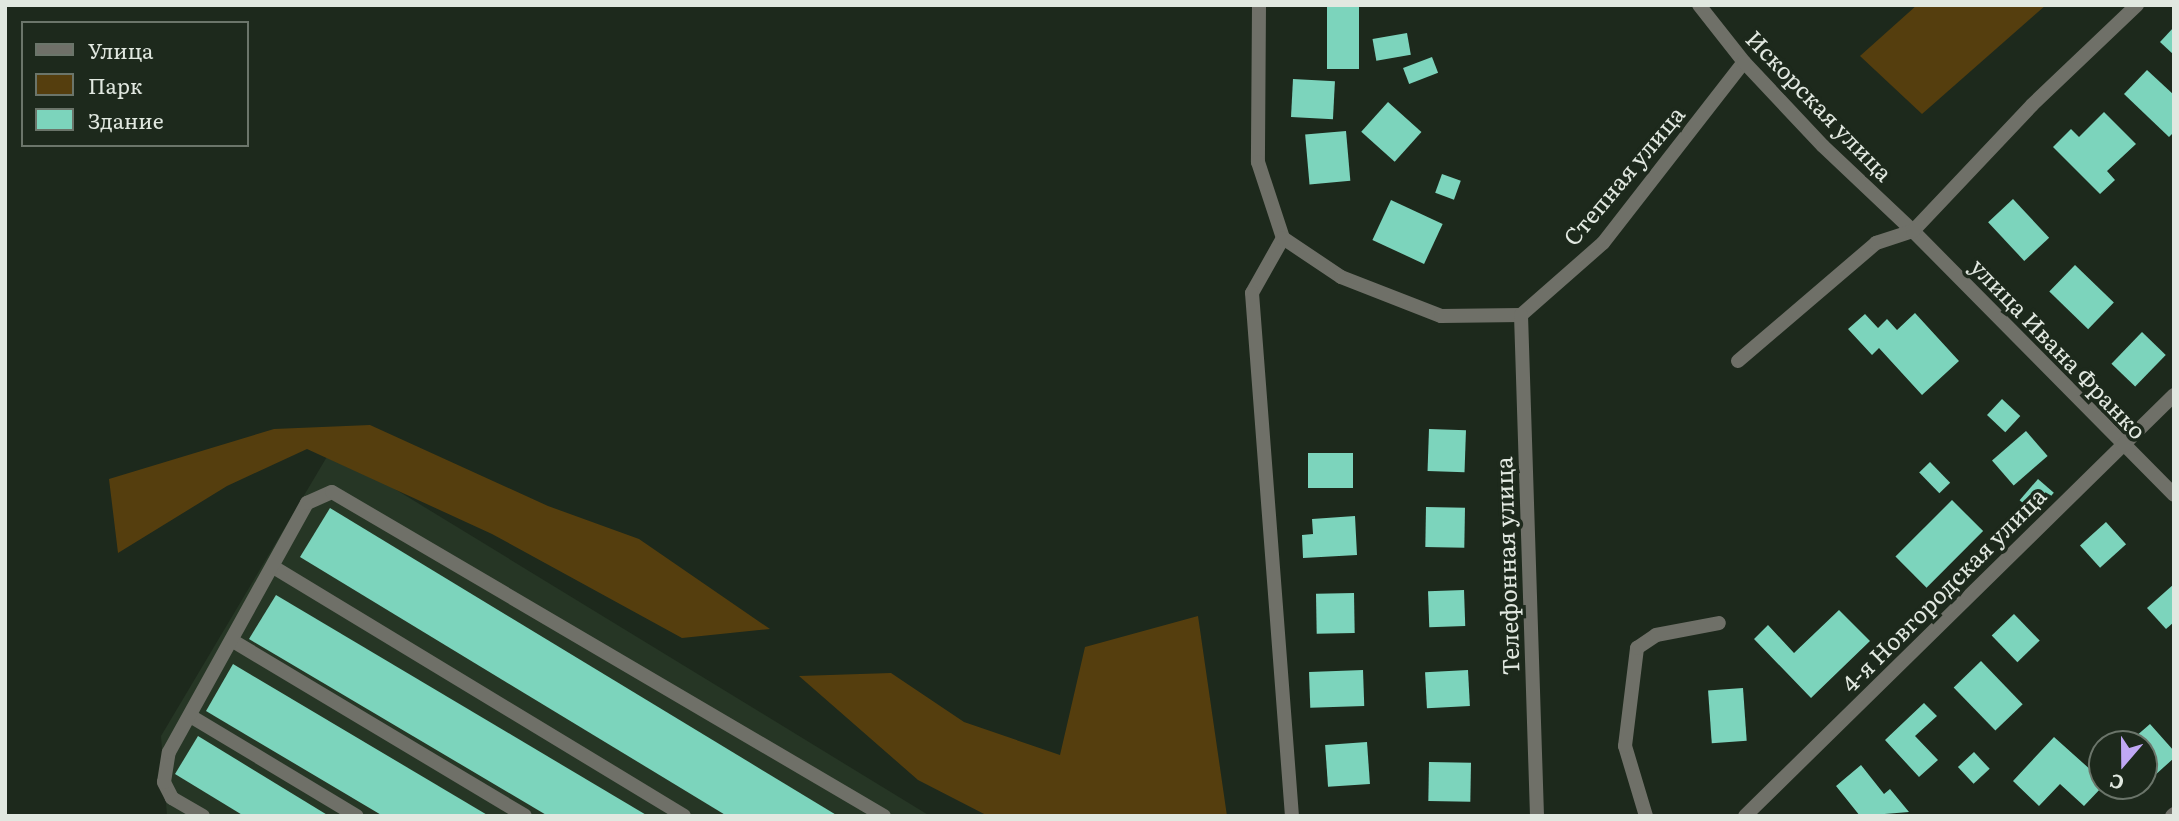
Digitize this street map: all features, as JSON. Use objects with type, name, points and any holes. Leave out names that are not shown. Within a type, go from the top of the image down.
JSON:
[{"type":"street","points":[[1259,5],[1258,162],[1283,238],[1341,277],[1441,316],[1521,315]]},
{"type":"street","name":"Искорская улица","points":[[1699,5],[1744,62],[1823,146],[1913,231]]},
{"type":"street","points":[[1738,361],[1875,243],[1913,231],[2032,105],[2137,5]]},
{"type":"street","name":"Степная улица","points":[[1521,315],[1603,243],[1744,62]]},
{"type":"street","name":"улица Ивана Франко","points":[[1913,231],[2174,495]]},
{"type":"street","points":[[1283,238],[1252,293],[1292,816]]},
{"type":"street","name":"Телефонная улица","points":[[1521,315],[1536,816]]},
{"type":"street","name":"4-я Новгородская улица","points":[[1745,816],[2174,395]]},
{"type":"street","points":[[203,816],[173,798],[164,782],[169,752],[192,717],[209,676],[275,568],[307,503],[332,492],[884,816]]},
{"type":"street","points":[[275,568],[684,816]]},
{"type":"street","points":[[1646,816],[1625,746],[1637,648],[1656,635],[1719,623]]},
{"type":"street","points":[[233,640],[525,816]]},
{"type":"street","points":[[192,717],[357,816]]},
{"type":"shaded area","points":[[331,450],[930,816],[167,816],[161,736]]},
{"type":"green space","points":[[1917,5],[2046,5],[1922,114],[1860,56]]},
{"type":"green space","points":[[370,425],[548,506],[639,539],[770,629],[682,638],[492,534],[307,449],[227,486],[118,553],[109,479],[274,429]]},
{"type":"green space","points":[[1198,616],[1227,816],[988,816],[918,780],[799,676],[891,673],[964,722],[1060,755],[1085,647]]},
{"type":"building","points":[[1327,5],[1359,5],[1359,69],[1327,69]]},
{"type":"building","points":[[2174,27],[2174,55],[2160,42]]},
{"type":"building","points":[[1407,33],[1411,55],[1376,61],[1373,39]]},
{"type":"building","points":[[1432,57],[1438,73],[1409,84],[1403,68]]},
{"type":"building","points":[[2147,70],[2174,95],[2174,132],[2169,137],[2124,94]]},
{"type":"building","points":[[1293,79],[1335,81],[1333,119],[1291,117]]},
{"type":"building","points":[[1388,102],[1421,132],[1395,162],[1361,132]]},
{"type":"building","points":[[2104,112],[2136,144],[2107,171],[2115,180],[2100,194],[2053,147],[2071,129],[2079,137]]},
{"type":"building","points":[[1346,131],[1350,181],[1310,184],[1305,135]]},
{"type":"building","points":[[1442,174],[1461,181],[1454,200],[1435,193]]},
{"type":"building","points":[[2013,199],[2049,238],[2024,261],[1988,222]]},
{"type":"building","points":[[1391,200],[1443,224],[1424,264],[1372,240]]},
{"type":"building","points":[[2075,265],[2114,303],[2088,329],[2049,292]]},
{"type":"building","points":[[1915,313],[1959,361],[1922,395],[1879,348],[1872,355],[1848,329],[1865,314],[1878,328],[1887,319],[1897,330]]},
{"type":"building","points":[[2142,332],[2166,355],[2135,387],[2111,364]]},
{"type":"building","points":[[2002,399],[2020,416],[2005,432],[1987,415]]},
{"type":"building","points":[[1429,429],[1466,430],[1465,472],[1428,471]]},
{"type":"building","points":[[2026,431],[2048,456],[2014,485],[1992,461]]},
{"type":"building","points":[[1308,453],[1353,453],[1353,488],[1308,488]]},
{"type":"building","points":[[1930,462],[1950,483],[1939,493],[1919,472]]},
{"type":"building","points":[[2038,479],[2054,493],[2035,514],[2020,500]]},
{"type":"building","points":[[1952,500],[1983,531],[1927,588],[1895,557]]},
{"type":"building","points":[[1426,507],[1465,508],[1464,548],[1425,547]]},
{"type":"building","points":[[330,508],[838,816],[727,816],[300,557]]},
{"type":"building","points":[[1355,516],[1357,555],[1303,558],[1302,535],[1313,534],[1312,519]]},
{"type":"building","points":[[2106,522],[2126,544],[2100,568],[2080,545]]},
{"type":"building","points":[[2174,584],[2174,622],[2166,629],[2147,608]]},
{"type":"building","points":[[1464,590],[1465,626],[1429,627],[1428,591]]},
{"type":"building","points":[[1354,593],[1355,633],[1317,634],[1316,594]]},
{"type":"building","points":[[276,595],[648,816],[548,816],[249,639]]},
{"type":"building","points":[[1839,610],[1870,641],[1811,698],[1754,639],[1768,625],[1794,653]]},
{"type":"building","points":[[2014,614],[2040,641],[2017,662],[1992,636]]},
{"type":"building","points":[[1981,661],[2023,704],[1995,731],[1954,687]]},
{"type":"building","points":[[233,664],[489,816],[383,816],[206,711]]},
{"type":"building","points":[[1363,670],[1364,706],[1310,708],[1309,672]]},
{"type":"building","points":[[1468,670],[1470,706],[1427,708],[1425,672]]},
{"type":"building","points":[[1743,688],[1747,741],[1712,743],[1708,690]]},
{"type":"building","points":[[1924,703],[1937,716],[1915,736],[1938,760],[1919,777],[1885,740]]},
{"type":"building","points":[[2150,724],[2155,730],[2143,730]]},
{"type":"building","points":[[2158,733],[2174,751],[2174,758],[2158,772]]},
{"type":"building","points":[[198,736],[329,816],[244,816],[175,774]]},
{"type":"building","points":[[2054,737],[2088,767],[2090,800],[2084,806],[2060,784],[2039,806],[2013,781]]},
{"type":"building","points":[[1367,742],[1370,784],[1328,787],[1325,745]]},
{"type":"building","points":[[1974,752],[1990,769],[1974,784],[1958,767]]},
{"type":"building","points":[[1429,762],[1471,763],[1470,802],[1428,801]]},
{"type":"building","points":[[1861,765],[1884,794],[1890,789],[1909,812],[1860,816],[1836,786]]}]
